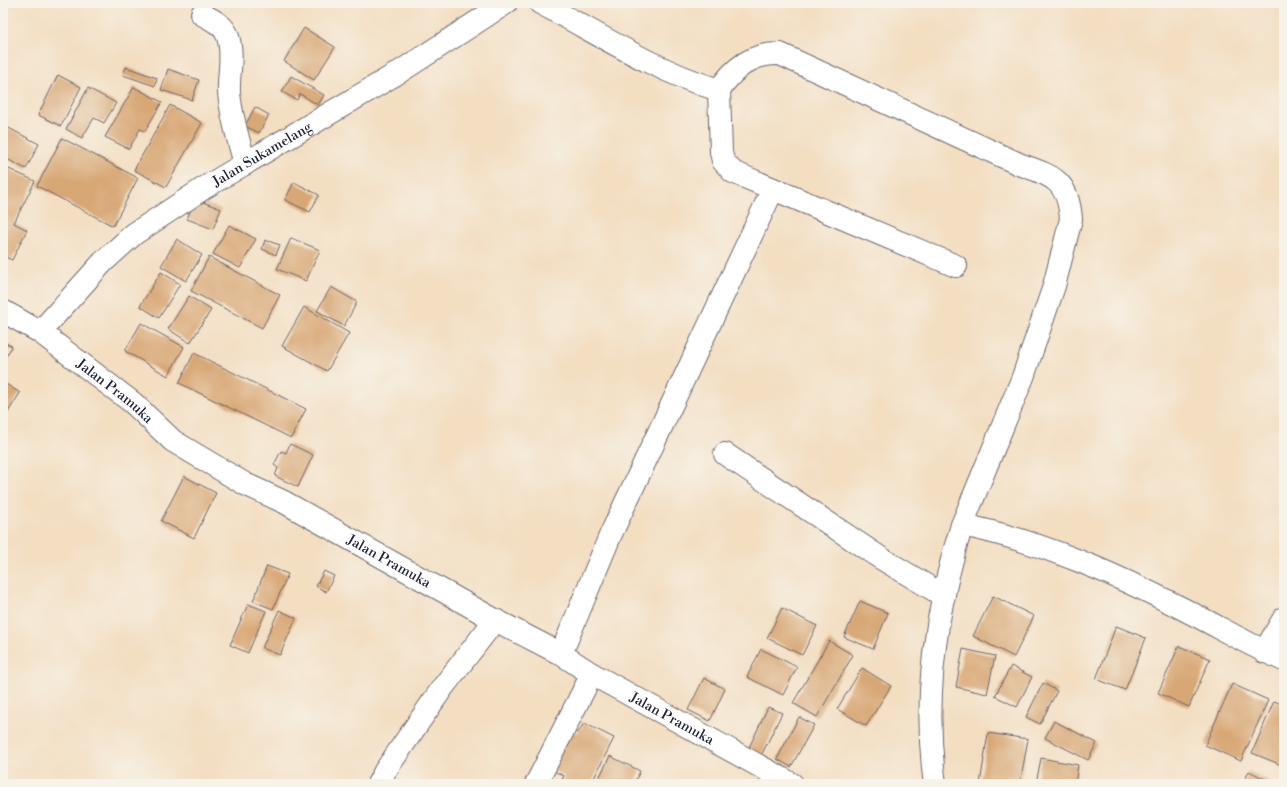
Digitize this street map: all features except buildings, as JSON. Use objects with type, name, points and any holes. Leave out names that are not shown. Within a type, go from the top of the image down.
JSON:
[{"type":"street","name":"Jalan Sukamelang","points":[[40,332],[103,262],[134,234],[245,164],[402,71],[506,3]]},
{"type":"street","points":[[540,3],[651,64],[701,85],[719,90]]},
{"type":"street","points":[[202,14],[220,25],[228,37],[230,52],[229,92],[233,118],[245,164]]},
{"type":"street","points":[[935,784],[930,727],[935,654],[951,560],[962,525],[1023,377],[1054,286],[1071,219],[1070,207],[1064,189],[1057,180],[1048,174],[1019,164],[780,54],[762,55],[750,59],[728,77],[719,90],[719,135],[723,162],[733,172],[956,266]]},
{"type":"street","points":[[561,654],[610,536],[773,189]]},
{"type":"street","name":"Jalan Pramuka","points":[[3,311],[40,332],[133,403],[173,441],[245,484],[284,502],[495,620],[561,654],[592,674],[792,784]]},
{"type":"street","points":[[725,454],[879,556],[944,596]]},
{"type":"street","points":[[962,525],[984,530],[1079,560],[1188,611],[1264,652],[1284,660]]},
{"type":"street","points":[[1264,652],[1284,618]]},
{"type":"street","points":[[378,784],[385,771],[443,687],[495,620]]},
{"type":"street","points":[[536,784],[592,674]]}]
